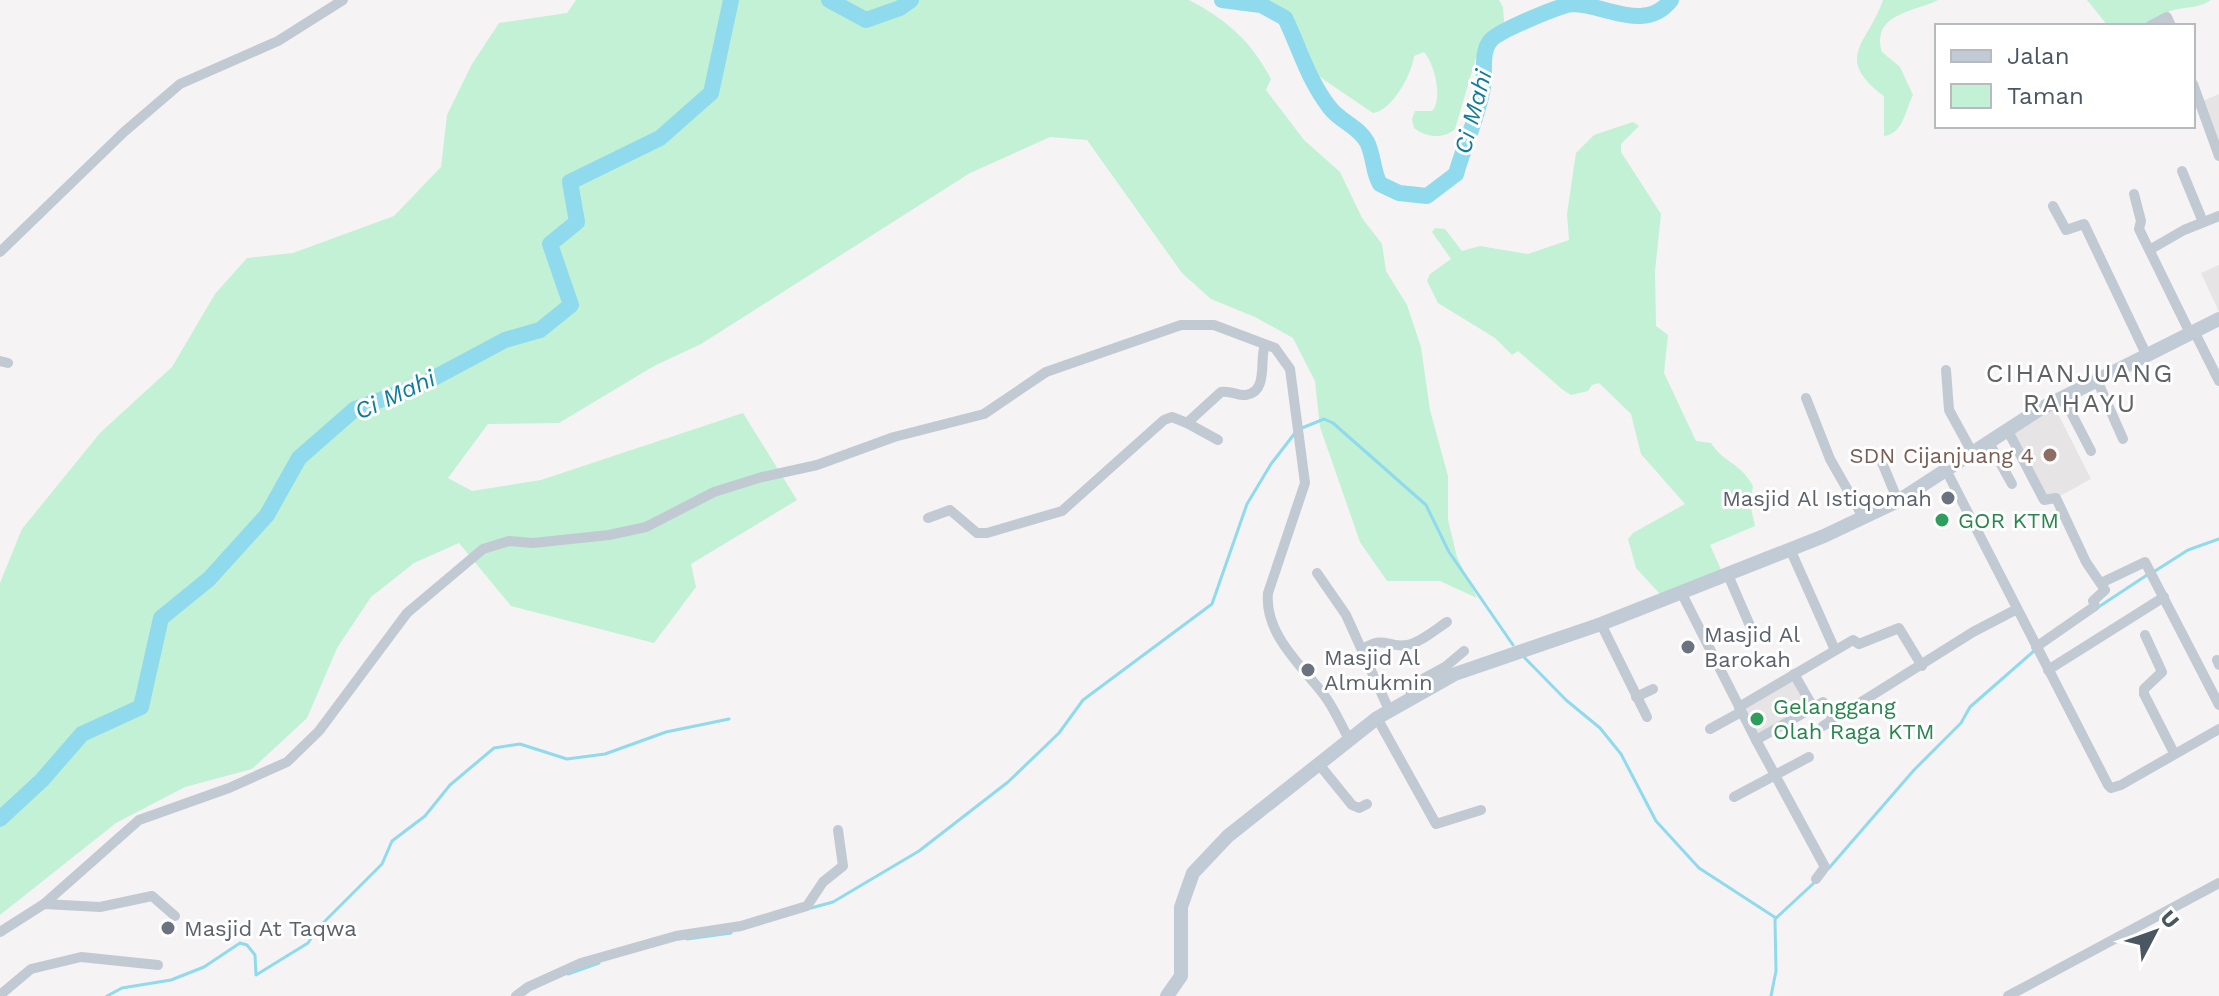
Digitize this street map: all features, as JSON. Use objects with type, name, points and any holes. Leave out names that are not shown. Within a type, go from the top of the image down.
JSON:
[{"type":"main road","points":[[1167,996],[1181,976],[1181,907],[1193,873],[1228,836],[1383,714],[1455,674],[1682,594],[1898,501],[2007,429],[2063,397],[2219,319]]},
{"type":"street","points":[[0,252],[124,132],[180,84],[278,41],[343,0]]},
{"type":"street","points":[[2154,24],[2167,17],[2170,24]]},
{"type":"street","points":[[2195,90],[2219,156]]},
{"type":"street","points":[[2182,171],[2203,222]]},
{"type":"street","points":[[2134,194],[2141,221],[2139,229],[2151,249],[2157,269],[2219,381]]},
{"type":"street","points":[[2053,206],[2066,230],[2084,224],[2147,356]]},
{"type":"street","points":[[2151,249],[2219,216]]},
{"type":"street","points":[[0,932],[44,904],[139,820],[229,788],[287,762],[319,731],[407,613],[474,555],[496,543],[609,535],[646,527],[714,492],[817,465],[894,437],[984,414],[1046,372],[1181,325],[1214,325],[1265,345],[1280,353],[1290,369],[1305,472],[1302,497],[1268,593],[1268,611],[1291,656],[1325,696],[1349,739]]},
{"type":"street","points":[[1187,423],[1221,392],[1244,396],[1253,393],[1263,376],[1261,354],[1265,345]]},
{"type":"street","points":[[1946,370],[1949,410],[1972,452]]},
{"type":"street","points":[[2097,380],[2123,439]]},
{"type":"street","points":[[2063,397],[2091,451]]},
{"type":"street","points":[[1806,398],[1830,459],[1863,517]]},
{"type":"street","points":[[928,518],[950,510],[977,533],[1040,520],[1072,504],[1164,420],[1172,417],[1218,440]]},
{"type":"street","points":[[2007,429],[2044,500],[2056,498],[2086,562],[2105,590],[2093,601],[2095,606],[2036,647]]},
{"type":"street","points":[[1988,441],[2012,484]]},
{"type":"street","points":[[1879,455],[1898,501]]},
{"type":"street","points":[[1946,470],[2103,780],[2111,788],[2219,729]]},
{"type":"street","points":[[1790,549],[1835,650]]},
{"type":"street","points":[[2101,583],[2145,562],[2219,705]]},
{"type":"street","points":[[1317,573],[1346,615],[1363,649],[1383,714],[1436,824],[1481,810]]},
{"type":"street","points":[[1728,575],[1751,628]]},
{"type":"street","points":[[1682,594],[1825,867],[1816,879]]},
{"type":"street","points":[[2048,670],[2164,597]]},
{"type":"street","points":[[1823,726],[2017,609]]},
{"type":"street","points":[[1363,649],[1381,640],[1405,646],[1447,622]]},
{"type":"street","points":[[1601,624],[1647,717]]},
{"type":"street","points":[[1710,729],[1853,640],[1859,644],[1901,628],[1922,666]]},
{"type":"street","points":[[2145,635],[2162,672],[2144,694],[2174,753]]},
{"type":"street","points":[[1411,698],[1410,686],[1445,667],[1464,651]]},
{"type":"street","points":[[1794,674],[1813,707]]},
{"type":"street","points":[[1636,697],[1653,689]]},
{"type":"street","points":[[1756,740],[1823,702],[1833,719]]},
{"type":"street","points":[[1734,797],[1809,757]]},
{"type":"street","points":[[1318,763],[1352,805],[1359,808],[1367,804]]},
{"type":"street","points":[[516,996],[528,987],[581,963],[676,936],[741,926],[807,906],[823,882],[843,866],[838,830]]},
{"type":"street","points":[[2008,996],[2219,883]]},
{"type":"street","points":[[44,904],[100,907],[152,896],[175,916]]},
{"type":"street","points":[[0,995],[31,969],[81,957],[158,965]]},
{"type":"shaded area","points":[[2219,94],[2219,147],[2203,101]]},
{"type":"shaded area","points":[[2219,265],[2219,312],[2201,273]]},
{"type":"shaded area","name":"SDN Cijanjuang 4","points":[[2054,406],[2091,479],[2058,497],[2044,499],[2009,431]]},
{"type":"shaded area","points":[[1795,675],[1812,706],[1757,739],[1741,708]]},
{"type":"green space","points":[[576,0],[1189,0],[1215,15],[1255,53],[1271,79],[1266,90],[1304,140],[1340,172],[1362,218],[1382,244],[1386,271],[1407,305],[1421,347],[1430,410],[1448,476],[1448,520],[1457,557],[1477,598],[1440,581],[1387,581],[1360,542],[1320,427],[1315,381],[1293,338],[1255,317],[1211,299],[1182,273],[1087,140],[1050,137],[970,173],[701,344],[654,366],[559,423],[488,424],[448,478],[472,491],[541,480],[743,413],[797,500],[691,564],[696,587],[654,643],[511,606],[459,543],[414,563],[371,597],[337,648],[307,718],[252,769],[185,787],[116,823],[0,915],[0,583],[22,529],[100,433],[172,367],[215,294],[247,258],[293,253],[394,216],[441,167],[447,115],[472,64],[499,23],[567,13]]},
{"type":"green space","points":[[1247,0],[1499,0],[1504,22],[1478,51],[1455,129],[1435,136],[1414,128],[1412,119],[1415,111],[1432,111],[1437,99],[1434,73],[1424,52],[1414,56],[1394,99],[1373,113],[1317,75],[1306,46],[1262,3]]},
{"type":"green space","points":[[1883,0],[1938,0],[1897,16],[1883,29],[1880,39],[1882,52],[1900,67],[1913,95],[1903,121],[1895,131],[1884,136],[1884,96],[1868,82],[1857,60],[1863,39]]},
{"type":"green space","points":[[2087,0],[2211,0],[2173,10],[2152,24],[2106,24]]},
{"type":"green space","points":[[1633,122],[1639,126],[1621,144],[1621,152],[1661,214],[1655,271],[1656,326],[1668,335],[1664,373],[1696,441],[1711,443],[1743,472],[1753,486],[1750,504],[1755,526],[1710,545],[1722,572],[1660,594],[1636,568],[1628,539],[1633,533],[1685,504],[1641,454],[1631,414],[1599,383],[1592,385],[1588,391],[1571,395],[1563,390],[1518,351],[1512,355],[1495,338],[1438,303],[1427,281],[1430,274],[1451,259],[1432,232],[1435,228],[1445,229],[1462,251],[1480,246],[1528,254],[1569,240],[1567,214],[1576,153],[1594,135]]},
{"type":"waterway","name":"Ci Mahi","points":[[0,819],[42,780],[82,734],[141,707],[161,618],[209,579],[267,515],[299,458],[355,409],[419,386],[505,340],[540,330],[571,305],[550,244],[577,222],[570,182],[660,138],[711,93],[731,0]]},
{"type":"waterway","name":"Ci Mahi","points":[[829,0],[866,20],[900,8],[911,0]]},
{"type":"waterway","name":"Ci Mahi","points":[[1222,0],[1261,5],[1285,18],[1322,97],[1334,113],[1367,142],[1380,184],[1399,193],[1427,196],[1456,174],[1481,98],[1484,56],[1491,40],[1567,5],[1586,5],[1638,16],[1661,10],[1671,0]]},
{"type":"waterway","points":[[1302,428],[1324,419],[1333,423],[1426,505],[1449,552],[1513,645]]},
{"type":"waterway","points":[[811,908],[833,902],[919,851],[1008,782],[1059,733],[1083,700],[1212,604],[1247,504],[1271,464],[1295,433]]},
{"type":"waterway","points":[[2155,571],[2188,550],[2219,539]]},
{"type":"waterway","points":[[2097,608],[2147,575]]},
{"type":"waterway","points":[[1829,868],[1914,770],[1961,723],[1970,707],[2034,651]]},
{"type":"waterway","points":[[1522,655],[1566,700],[1600,728],[1621,754],[1656,821],[1699,868],[1776,918]]},
{"type":"waterway","points":[[107,996],[122,988],[171,980],[204,967],[240,943],[247,945],[255,955],[256,975],[308,943],[317,929],[382,864],[392,841],[425,816],[450,785],[494,748],[520,744],[567,759],[605,754],[666,732],[729,719]]},
{"type":"waterway","points":[[1771,996],[1776,971],[1775,919],[1815,882]]},
{"type":"waterway","points":[[687,939],[731,933]]},
{"type":"waterway","points":[[568,974],[599,963]]},
{"type":"place","name":"SDN Cijanjuang 4","points":[[2050,455]]},
{"type":"place","name":"Masjid Al Istiqomah","points":[[1948,498]]},
{"type":"place","name":"GOR KTM","points":[[1942,520]]},
{"type":"place","name":"Masjid Al Barokah","points":[[1688,647]]},
{"type":"place","name":"Masjid Al Almukmin","points":[[1308,670]]},
{"type":"place","name":"Gelanggang Olah Raga KTM","points":[[1757,719]]},
{"type":"place","name":"Masjid At Taqwa","points":[[168,928]]},
{"type":"district","name":"CIHANJUANG RAHAYU","points":[[2080,388]]}]
